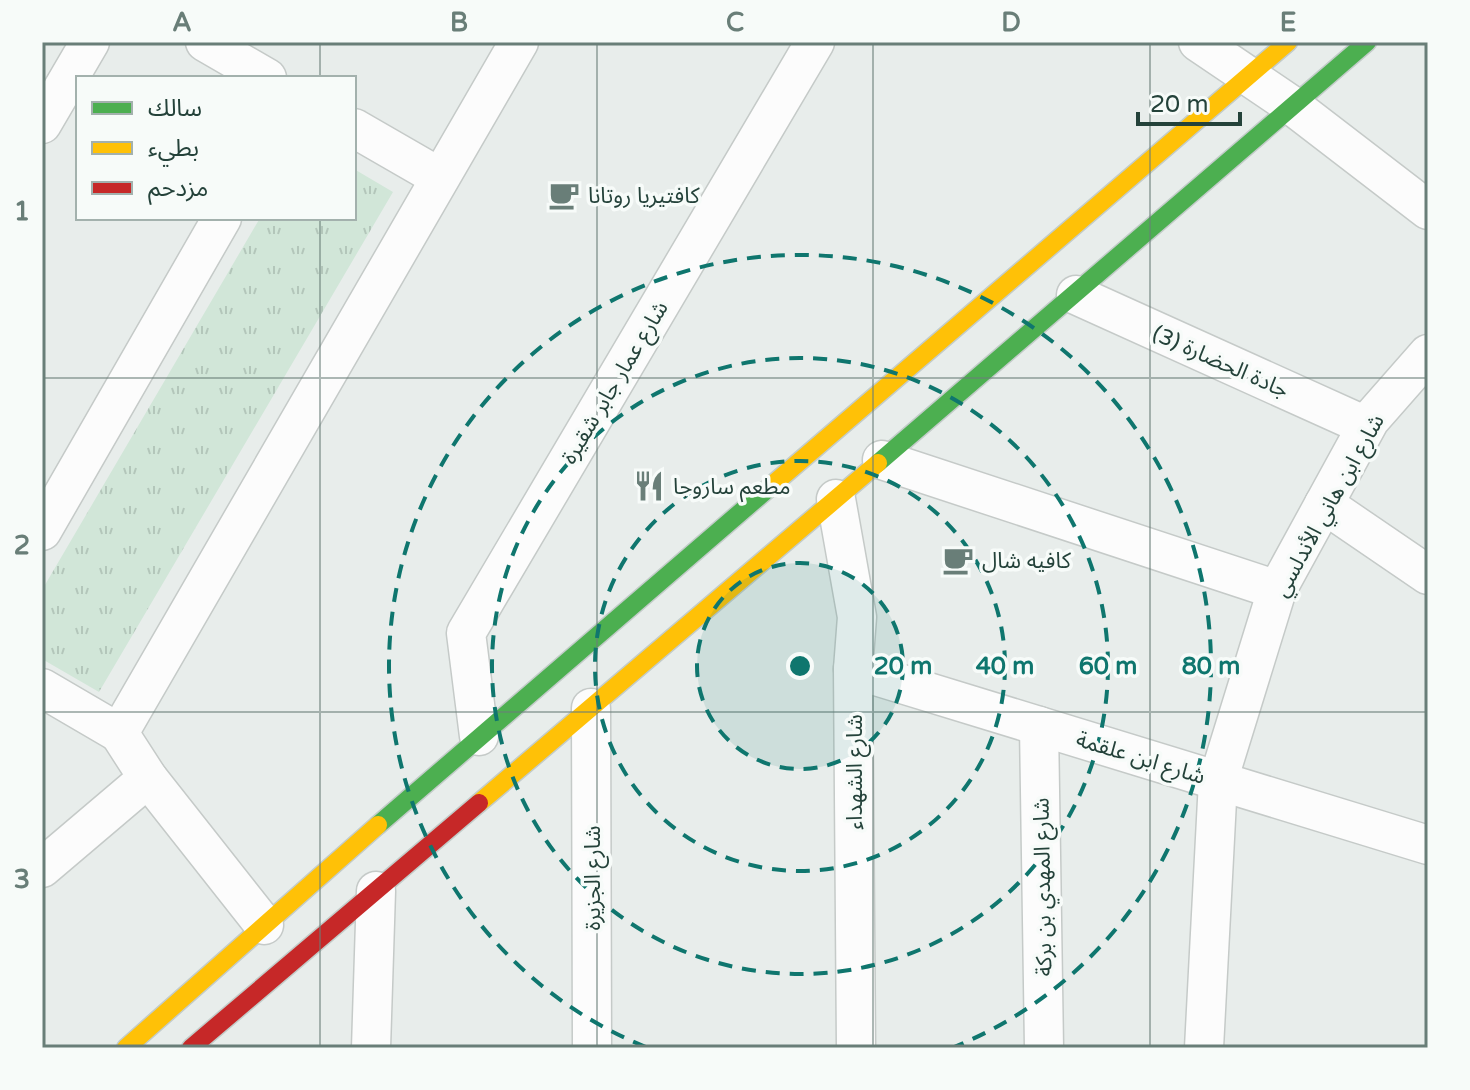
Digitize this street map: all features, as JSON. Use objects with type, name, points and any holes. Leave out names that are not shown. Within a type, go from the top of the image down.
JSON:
[{"type":"highway","points":[[126,1048],[479,736],[1288,42]]},
{"type":"highway","points":[[191,1048],[1076,295],[1367,42]]},
{"type":"street","points":[[42,124],[90,42]]},
{"type":"street","points":[[205,42],[264,76]]},
{"type":"street","points":[[119,733],[519,42]]},
{"type":"street","name":"شارع عمار جابر شقيرة","points":[[479,736],[466,633],[815,42]]},
{"type":"street","points":[[1198,42],[1294,107],[1428,210]]},
{"type":"street","points":[[356,129],[439,177]]},
{"type":"street","points":[[42,531],[221,220]]},
{"type":"street","name":"جادة الحضارة (3)","points":[[1076,295],[1366,426]]},
{"type":"street","name":"شارع ابن هاني الأندلسي","points":[[1204,1048],[1218,781],[1277,590],[1366,426],[1428,354]]},
{"type":"street","points":[[882,460],[1277,590]]},
{"type":"street","name":"شارع الشهداء","points":[[836,499],[857,617],[853,669],[856,1048]]},
{"type":"street","points":[[1324,504],[1428,575]]},
{"type":"street","name":"شارع ابن علقمة","points":[[853,669],[1428,845]]},
{"type":"street","points":[[42,688],[119,733],[148,778],[264,925]]},
{"type":"street","name":"شارع الجزيرة","points":[[591,708],[592,1048]]},
{"type":"street","name":"شارع المهدي بن بركة","points":[[1039,726],[1044,1048]]},
{"type":"street","points":[[42,868],[148,778]]},
{"type":"street","points":[[371,1048],[376,891]]},
{"type":"green space","points":[[356,170],[393,192],[99,692],[42,659],[42,590],[259,220],[356,220]]},
{"type":"traffic: fast","points":[[878,463],[1367,42]]},
{"type":"traffic: fast","points":[[378,825],[771,486]]},
{"type":"traffic: slow","points":[[771,486],[1288,42]]},
{"type":"traffic: slow","points":[[479,803],[878,463]]},
{"type":"traffic: slow","points":[[126,1048],[378,825]]},
{"type":"traffic: jam","points":[[191,1048],[479,803]]},
{"type":"place","name":"كافتيريا روتانا","points":[[564,195]]},
{"type":"place","name":"مطعم ساروجا","points":[[649,486]]},
{"type":"place","name":"كافيه شال","points":[[958,560]]}]
